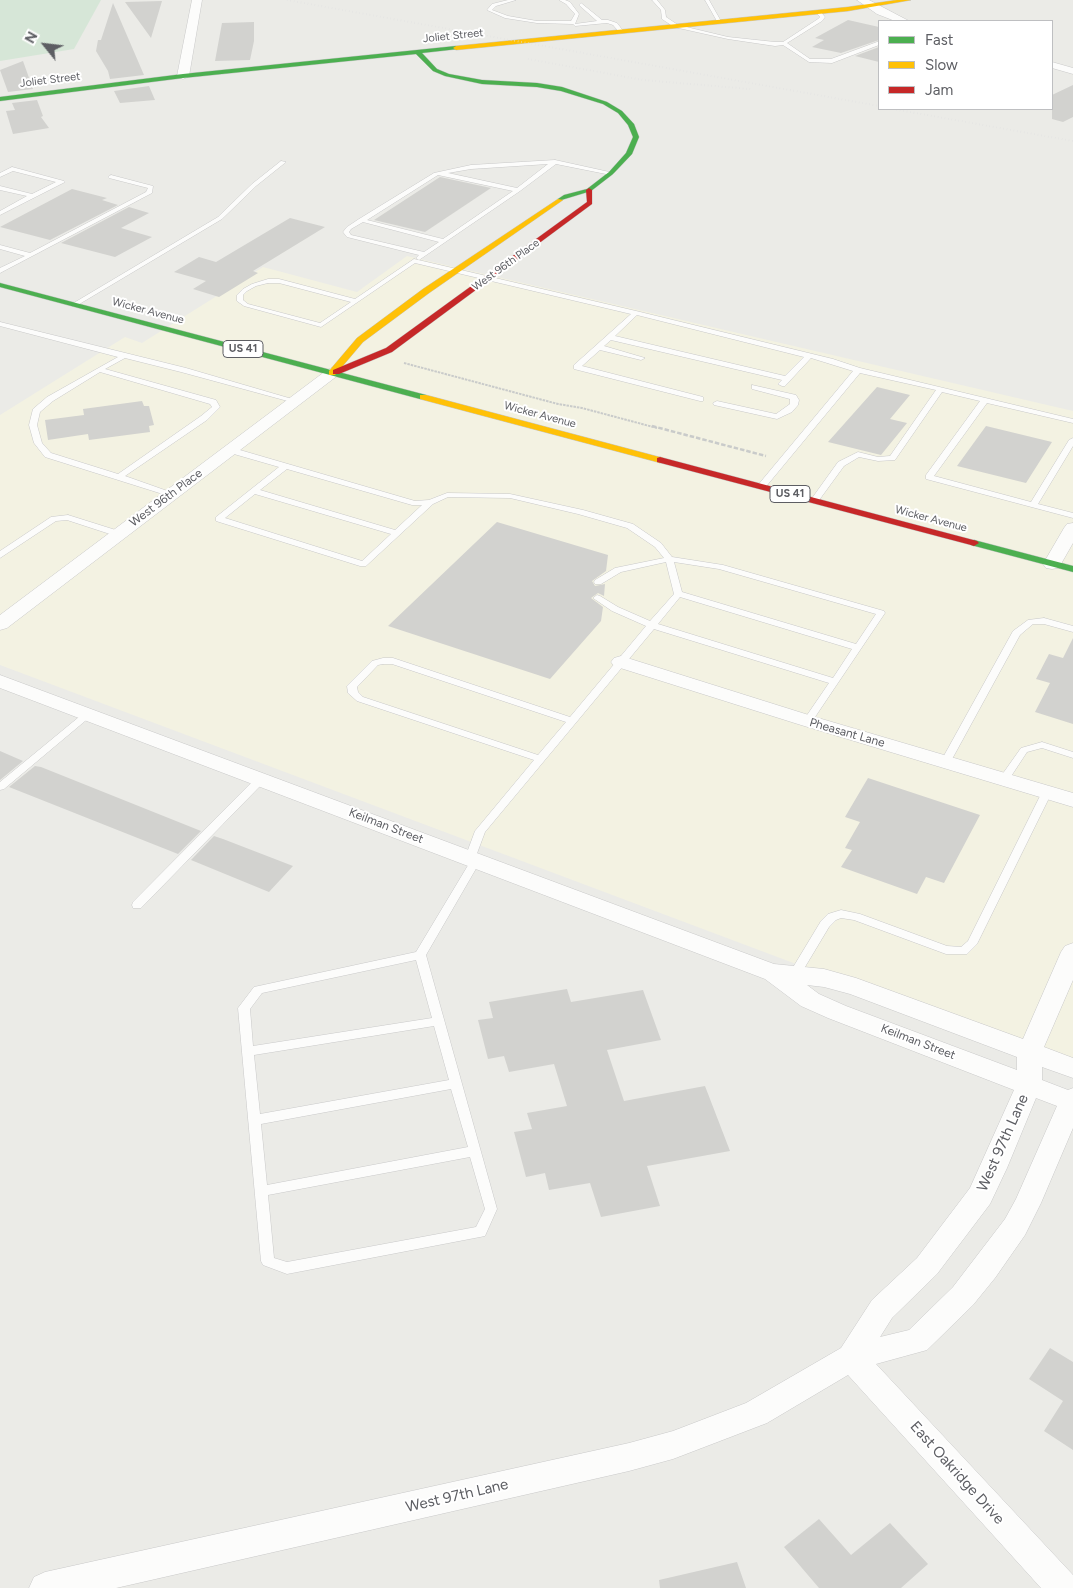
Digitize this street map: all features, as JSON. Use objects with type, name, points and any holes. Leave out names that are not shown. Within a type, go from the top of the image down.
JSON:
[{"type":"main road","name":"Joliet Street","points":[[0,99],[183,76],[818,12],[867,3],[892,3],[907,0]]},
{"type":"main road","points":[[458,78],[441,64],[446,56],[454,51],[472,47]]},
{"type":"main road","name":"West 96th Place","points":[[332,373],[360,340],[566,196],[588,190],[611,173],[629,154],[636,137],[631,124],[620,112],[605,103],[562,89],[458,78],[435,70],[418,52]]},
{"type":"main road","name":"West 96th Place","points":[[332,373],[389,350],[590,203],[588,190]]},
{"type":"main road","name":"Wicker Avenue","points":[[0,285],[1073,569]]},
{"type":"street","points":[[183,76],[196,0]]},
{"type":"street","points":[[867,3],[889,16],[901,20]]},
{"type":"street","points":[[1053,65],[1073,71]]},
{"type":"street","name":"West 96th Place","points":[[0,624],[332,373]]},
{"type":"street","points":[[1052,564],[1073,528]]},
{"type":"street","name":"Pheasant Lane","points":[[621,662],[808,722],[946,761],[1073,800]]},
{"type":"street","name":"Keilman Street","points":[[0,681],[473,859],[784,973],[824,978],[856,987],[1073,1068]]},
{"type":"street","name":"West 97th Lane","points":[[851,1357],[882,1309],[927,1266],[980,1196],[1029,1085],[1030,1052],[1073,952]]},
{"type":"street","name":"Keilman Street","points":[[784,973],[810,1000],[828,1008],[1072,1100]]},
{"type":"street","name":"West 97th Lane","points":[[45,1588],[629,1457],[673,1445],[756,1413],[798,1390],[851,1357],[917,1341],[963,1296],[996,1255],[1028,1203],[1072,1100]]},
{"type":"street","name":"East Oakridge Drive","points":[[851,1357],[1063,1588]]},
{"type":"lane","points":[[514,0],[494,5],[488,10],[507,17],[536,22],[574,24],[612,22],[622,32]]},
{"type":"lane","points":[[561,0],[568,3],[577,14],[574,24]]},
{"type":"lane","points":[[654,0],[663,10],[664,18],[676,26],[736,39],[784,43],[809,60],[832,61],[878,43]]},
{"type":"lane","points":[[707,0],[715,17],[720,22]]},
{"type":"lane","points":[[581,4],[600,22]]},
{"type":"lane","points":[[784,43],[820,20],[823,17],[818,12]]},
{"type":"lane","points":[[574,24],[583,36]]},
{"type":"lane","points":[[74,305],[220,218],[254,185],[283,162]]},
{"type":"lane","points":[[356,302],[279,281],[268,281],[254,285],[240,295],[240,301],[246,305],[320,326],[356,302],[414,262],[444,240],[518,190],[555,162]]},
{"type":"lane","points":[[424,254],[349,236],[346,232],[361,220],[439,173],[471,167],[555,162],[611,173]]},
{"type":"lane","points":[[0,176],[12,170],[62,182],[0,213]]},
{"type":"lane","points":[[439,173],[518,190]]},
{"type":"lane","points":[[0,271],[149,193],[151,187],[111,177]]},
{"type":"lane","points":[[0,188],[33,196]]},
{"type":"lane","points":[[361,220],[444,240]]},
{"type":"lane","points":[[0,247],[30,255]]},
{"type":"lane","points":[[414,262],[636,314],[809,356],[858,370],[1073,421]]},
{"type":"lane","points":[[636,314],[577,367],[700,399]]},
{"type":"lane","points":[[0,324],[184,370],[295,401]]},
{"type":"lane","points":[[609,337],[787,379]]},
{"type":"lane","points":[[598,348],[641,358]]},
{"type":"lane","points":[[124,356],[50,399],[36,411],[33,425],[38,443],[48,455],[172,494]]},
{"type":"lane","points":[[775,392],[809,356]]},
{"type":"lane","points":[[99,369],[213,402],[216,407],[204,418],[119,478]]},
{"type":"lane","points":[[761,487],[858,370]]},
{"type":"lane","points":[[717,403],[769,417],[777,417],[789,410],[795,400],[793,397],[755,387]]},
{"type":"lane","points":[[814,501],[842,464],[858,454],[878,459],[892,458],[940,389]]},
{"type":"lane","points":[[985,400],[929,477],[1073,516]]},
{"type":"lane","points":[[1033,505],[1073,440]]},
{"type":"lane","points":[[230,450],[415,503],[430,502],[447,495],[510,496],[630,526],[658,544],[669,559],[678,594]]},
{"type":"lane","points":[[285,466],[219,519],[363,564],[430,502]]},
{"type":"lane","points":[[254,491],[397,533]]},
{"type":"lane","points":[[0,555],[54,519],[68,517],[119,534]]},
{"type":"lane","points":[[598,582],[618,570],[669,559],[714,565],[881,614],[808,722]]},
{"type":"lane","points":[[420,955],[258,990],[244,1008],[268,1261],[287,1268],[480,1232],[491,1208],[420,955],[473,859],[480,831],[678,594]]},
{"type":"lane","points":[[678,594],[857,647]]},
{"type":"lane","points":[[597,598],[615,609],[651,625],[834,682]]},
{"type":"lane","points":[[946,761],[1016,633],[1031,622],[1044,621],[1073,630]]},
{"type":"lane","points":[[540,759],[360,698],[353,693],[352,686],[375,663],[393,661],[572,721]]},
{"type":"lane","points":[[0,787],[88,714]]},
{"type":"lane","points":[[1004,779],[1024,750],[1042,745],[1073,754]]},
{"type":"lane","points":[[137,905],[261,779]]},
{"type":"lane","points":[[784,973],[825,924],[832,917],[842,914],[946,950],[963,951],[972,944],[1047,792]]},
{"type":"lane","points":[[249,1051],[438,1021]]},
{"type":"lane","points":[[255,1120],[456,1083]]},
{"type":"lane","points":[[262,1191],[474,1151]]},
{"type":"path","points":[[400,362],[524,396],[783,460]]},
{"type":"shaded area","points":[[0,0],[101,0],[74,49],[0,61]]},
{"type":"shaded area","points":[[407,256],[1073,411],[1073,1068],[0,665],[0,415],[125,337],[142,343],[263,267],[357,292]]},
{"type":"building","points":[[162,1],[151,38],[125,2]]},
{"type":"building","points":[[113,3],[144,75],[110,79],[108,71],[96,51],[98,40],[101,40]]},
{"type":"building","points":[[848,20],[878,27],[878,40],[841,53],[812,47],[824,40],[815,38]]},
{"type":"building","points":[[254,22],[254,41],[250,60],[215,61],[222,23]]},
{"type":"building","points":[[878,47],[878,62],[855,56]]},
{"type":"building","points":[[23,61],[33,89],[8,92],[0,70]]},
{"type":"building","points":[[1073,85],[1073,117],[1063,122],[1052,119],[1053,95]]},
{"type":"building","points":[[149,86],[155,100],[120,103],[114,91]]},
{"type":"building","points":[[37,100],[43,116],[41,117],[49,128],[13,134],[6,111],[15,110],[12,103]]},
{"type":"building","points":[[440,177],[491,188],[425,232],[374,220]]},
{"type":"building","points":[[72,189],[107,198],[102,200],[118,205],[50,240],[0,227]]},
{"type":"building","points":[[129,207],[149,213],[121,228],[152,237],[115,257],[61,243]]},
{"type":"building","points":[[290,218],[325,227],[253,271],[258,273],[219,297],[193,289],[206,281],[174,272],[199,257],[216,262]]},
{"type":"building","points":[[877,387],[910,395],[890,419],[907,423],[881,455],[828,442]]},
{"type":"building","points":[[142,401],[144,406],[149,406],[154,425],[149,426],[150,432],[89,440],[88,434],[48,440],[45,420],[84,415],[83,409]]},
{"type":"building","points":[[986,426],[1052,442],[1026,483],[957,466]]},
{"type":"building","points":[[497,522],[608,555],[606,571],[592,581],[595,586],[605,584],[604,596],[598,593],[591,598],[603,607],[601,621],[550,679],[388,626]]},
{"type":"building","points":[[1073,638],[1073,724],[1035,712],[1050,683],[1036,679],[1049,654],[1063,658]]},
{"type":"building","points":[[0,751],[23,761],[0,780]]},
{"type":"building","points":[[35,766],[201,831],[178,854],[9,787]]},
{"type":"building","points":[[868,778],[980,815],[944,883],[926,877],[917,894],[841,867],[852,850],[845,848],[860,822],[845,817]]},
{"type":"building","points":[[214,836],[293,866],[269,892],[191,860]]},
{"type":"building","points":[[567,989],[571,1002],[643,990],[661,1040],[607,1050],[624,1101],[705,1086],[730,1151],[647,1166],[660,1206],[601,1217],[590,1183],[549,1190],[545,1173],[526,1177],[514,1132],[532,1129],[527,1113],[567,1106],[554,1064],[509,1072],[504,1056],[488,1059],[478,1020],[493,1018],[489,1002]]},
{"type":"building","points":[[1050,1348],[1073,1362],[1073,1450],[1044,1431],[1063,1401],[1029,1379]]},
{"type":"building","points":[[819,1519],[851,1555],[890,1523],[928,1564],[901,1588],[819,1588],[784,1547]]},
{"type":"building","points":[[737,1562],[746,1588],[660,1588],[659,1580]]},
{"type":"railway","points":[[287,0],[878,106]]},
{"type":"railway","points":[[528,59],[643,80],[750,89]]},
{"type":"railway","points":[[899,110],[1073,141]]},
{"type":"traffic: fast","points":[[0,99],[183,76],[456,48]]},
{"type":"traffic: fast","points":[[418,52],[435,70],[447,75],[482,82],[537,85],[562,89],[605,103],[620,112],[631,124],[636,137],[629,154],[611,173],[589,190],[566,196],[560,200]]},
{"type":"traffic: fast","points":[[0,285],[423,397]]},
{"type":"traffic: fast","points":[[974,543],[1073,569]]},
{"type":"traffic: slow","points":[[456,48],[848,9],[908,0]]},
{"type":"traffic: slow","points":[[332,373],[360,340],[426,291],[560,200]]},
{"type":"traffic: slow","points":[[423,397],[660,460]]},
{"type":"traffic: jam","points":[[336,372],[389,350],[590,203],[589,190]]},
{"type":"traffic: jam","points":[[660,460],[974,543]]}]
